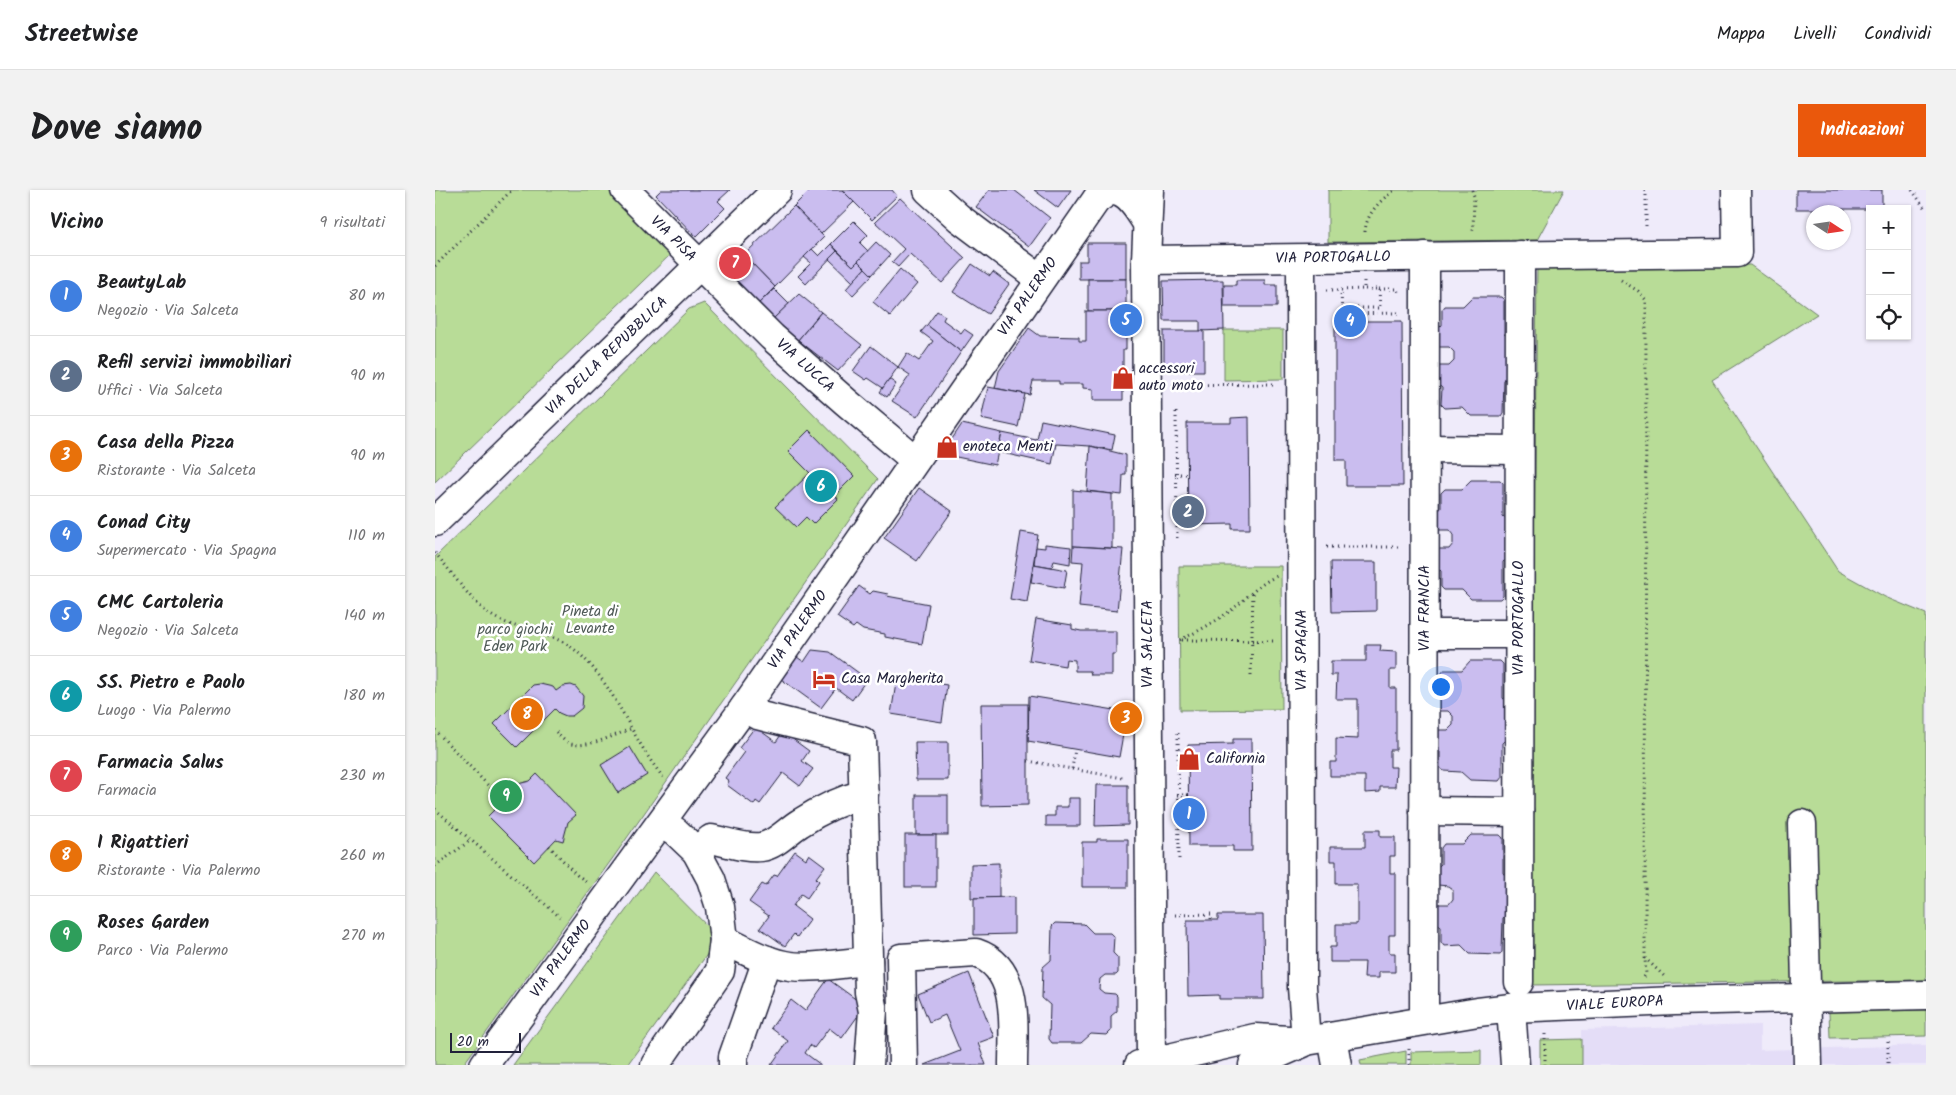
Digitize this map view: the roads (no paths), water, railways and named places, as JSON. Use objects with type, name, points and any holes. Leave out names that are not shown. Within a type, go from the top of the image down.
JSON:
[{"type":"street","name":"VIA PISA","points":[[625,190],[700,266]]},
{"type":"street","name":"VIA DELLA REPUBBLICA","points":[[435,522],[777,190]]},
{"type":"street","points":[[928,190],[959,218],[1040,279]]},
{"type":"street","points":[[1100,195],[1111,190],[1121,191],[1128,195],[1147,223]]},
{"type":"street","name":"VIA SALCETA","points":[[1140,190],[1147,223]]},
{"type":"street","name":"VIA SALCETA","points":[[1147,1064],[1150,915],[1146,260],[1149,190]]},
{"type":"street","points":[[1528,255],[1737,253],[1736,190]]},
{"type":"street","name":"VIA PALERMO","points":[[484,1065],[744,708],[1100,195]]},
{"type":"street","name":"VIA PORTOGALLO","points":[[1146,260],[1528,255],[1519,450],[1519,982]]},
{"type":"street","name":"VIA FRANCIA","points":[[1424,1020],[1425,256]]},
{"type":"street","name":"VIA SPAGNA","points":[[1301,259],[1302,987],[1319,1039],[1337,1065]]},
{"type":"street","name":"VIA LUCCA","points":[[700,266],[773,337],[915,460]]},
{"type":"street","points":[[1425,449],[1519,450]]},
{"type":"street","points":[[1425,634],[1519,634]]},
{"type":"street","points":[[744,708],[757,715],[862,741],[869,992],[873,1012],[869,1065]]},
{"type":"street","points":[[696,851],[711,839],[745,846],[761,847],[776,840],[801,822],[841,800],[864,794]]},
{"type":"street","points":[[1425,811],[1519,812]]},
{"type":"street","points":[[655,1065],[720,971],[724,940],[720,907],[711,879],[696,851],[662,822]]},
{"type":"street","points":[[1801,824],[1808,998],[1808,1065]]},
{"type":"street","points":[[724,940],[767,960],[789,966],[868,961]]},
{"type":"street","points":[[903,1065],[901,958],[976,953],[986,957],[998,966],[1009,989],[1014,1008],[1013,1065]]},
{"type":"street","points":[[733,1065],[733,1057],[767,960]]},
{"type":"street","name":"VIALE EUROPA","points":[[1147,1064],[1255,1038],[1319,1039],[1424,1020],[1511,1008],[1675,1001],[1926,995]]},
{"type":"street","points":[[1511,1008],[1515,1065]]},
{"type":"street","name":"VIALE EUROPA","points":[[1253,1065],[1319,1039]]},
{"type":"place","name":"Farmacia Salus","points":[[735,263]]},
{"type":"place","name":"CMC Cartoleria","points":[[1126,320]]},
{"type":"place","name":"Conad City","points":[[1350,321]]},
{"type":"place","name":"accessori auto moto","points":[[1123,378]]},
{"type":"place","name":"enoteca Menti","points":[[947,447]]},
{"type":"place","name":"SS. Pietro e Paolo","points":[[821,486]]},
{"type":"place","name":"Refil servizi immobiliari","points":[[1188,512]]},
{"type":"place","name":"Casa Margherita","points":[[824,679]]},
{"type":"place","name":"I Rigattieri","points":[[527,714]]},
{"type":"place","name":"Casa della Pizza","points":[[1126,718]]},
{"type":"place","name":"California","points":[[1189,759]]},
{"type":"place","name":"Roses Garden","points":[[506,796]]},
{"type":"place","name":"BeautyLab","points":[[1189,814]]},
{"type":"park label","name":"Pineta di Levante","points":[[590,620]]},
{"type":"park label","name":"parco giochi Eden Park","points":[[515,638]]}]
